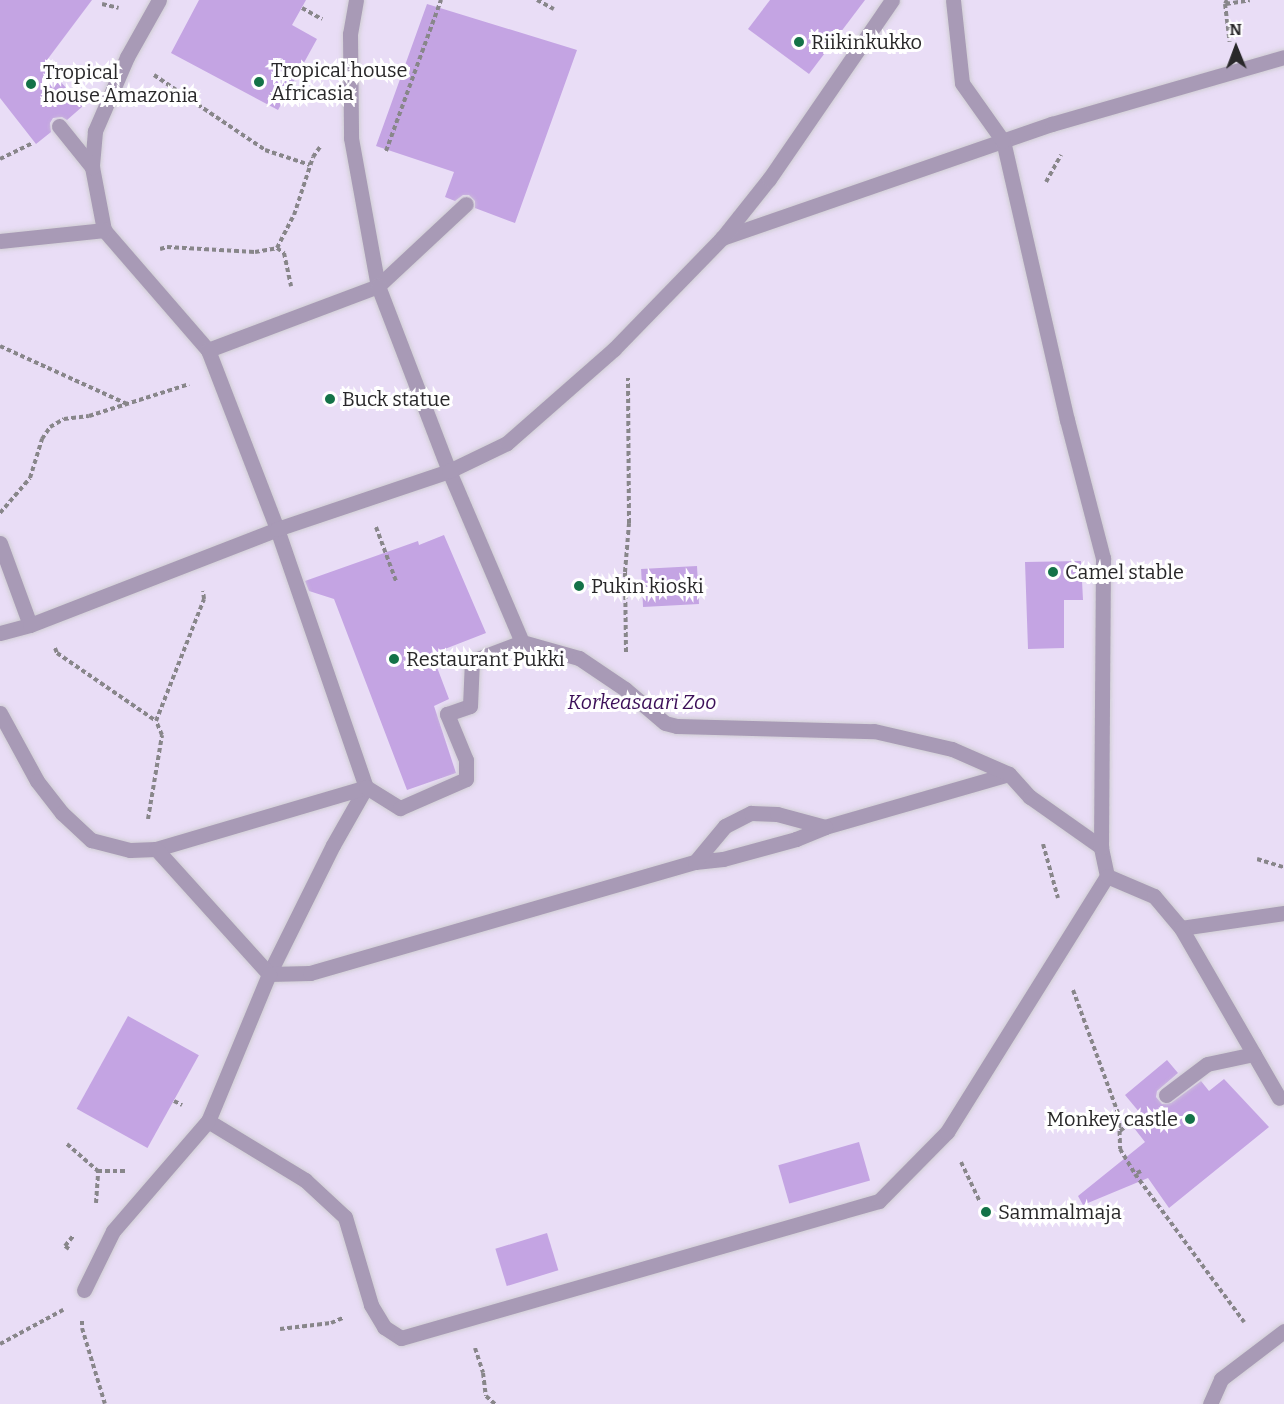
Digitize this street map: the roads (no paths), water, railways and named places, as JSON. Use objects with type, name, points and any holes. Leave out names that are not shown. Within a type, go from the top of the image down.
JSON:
[{"type":"lane","points":[[159,0],[127,57],[95,131],[92,167],[104,230],[208,350],[277,529],[366,787],[400,808],[466,779],[466,760],[447,714],[470,706],[472,661],[522,642],[579,658],[625,689],[665,723],[677,726],[874,731],[952,749],[1009,774],[1030,797],[1101,847]]},
{"type":"lane","points":[[356,0],[350,34],[351,138],[378,286],[449,471],[522,642]]},
{"type":"lane","points":[[0,633],[30,625],[277,529],[449,471],[507,443],[627,335],[722,238],[769,179],[892,0]]},
{"type":"lane","points":[[208,1121],[305,1180],[345,1217],[371,1305],[384,1327],[401,1338],[879,1201],[947,1132],[1107,876],[1101,847],[1103,558],[1067,420],[1003,141],[962,83],[953,0]]},
{"type":"lane","points":[[722,238],[1052,124],[1284,57]]},
{"type":"lane","points":[[59,126],[92,167]]},
{"type":"lane","points":[[208,350],[378,286],[466,204]]},
{"type":"lane","points":[[0,241],[104,230]]},
{"type":"lane","points":[[0,543],[30,625]]},
{"type":"lane","points":[[0,713],[37,780],[62,813],[91,840],[129,850],[149,849],[366,787]]},
{"type":"lane","points":[[149,849],[269,974],[310,973],[695,862],[723,859],[796,839],[825,827],[1009,774]]},
{"type":"lane","points":[[84,1290],[113,1231],[208,1121],[269,974],[333,845],[366,787]]},
{"type":"lane","points":[[695,862],[724,826],[751,813],[777,814],[825,827]]},
{"type":"lane","points":[[1107,876],[1154,896],[1181,928],[1279,1098]]},
{"type":"lane","points":[[1181,928],[1284,913]]},
{"type":"lane","points":[[1166,1095],[1208,1064],[1254,1054]]},
{"type":"lane","points":[[1210,1404],[1221,1379],[1284,1331]]},
{"type":"place","name":"Riikinkukko","points":[[799,42]]},
{"type":"place","name":"Tropical house Africasia","points":[[259,82]]},
{"type":"place","name":"Tropical house Amazonia","points":[[31,84]]},
{"type":"place","name":"Buck statue","points":[[330,399]]},
{"type":"place","name":"Camel stable","points":[[1053,572]]},
{"type":"place","name":"Pukin kioski","points":[[579,586]]},
{"type":"place","name":"Restaurant Pukki","points":[[394,659]]},
{"type":"place","name":"Monkey castle","points":[[1190,1119]]},
{"type":"place","name":"Sammalmaja","points":[[986,1212]]},
{"type":"park label","name":"Korkeasaari Zoo","points":[[642,702]]}]
